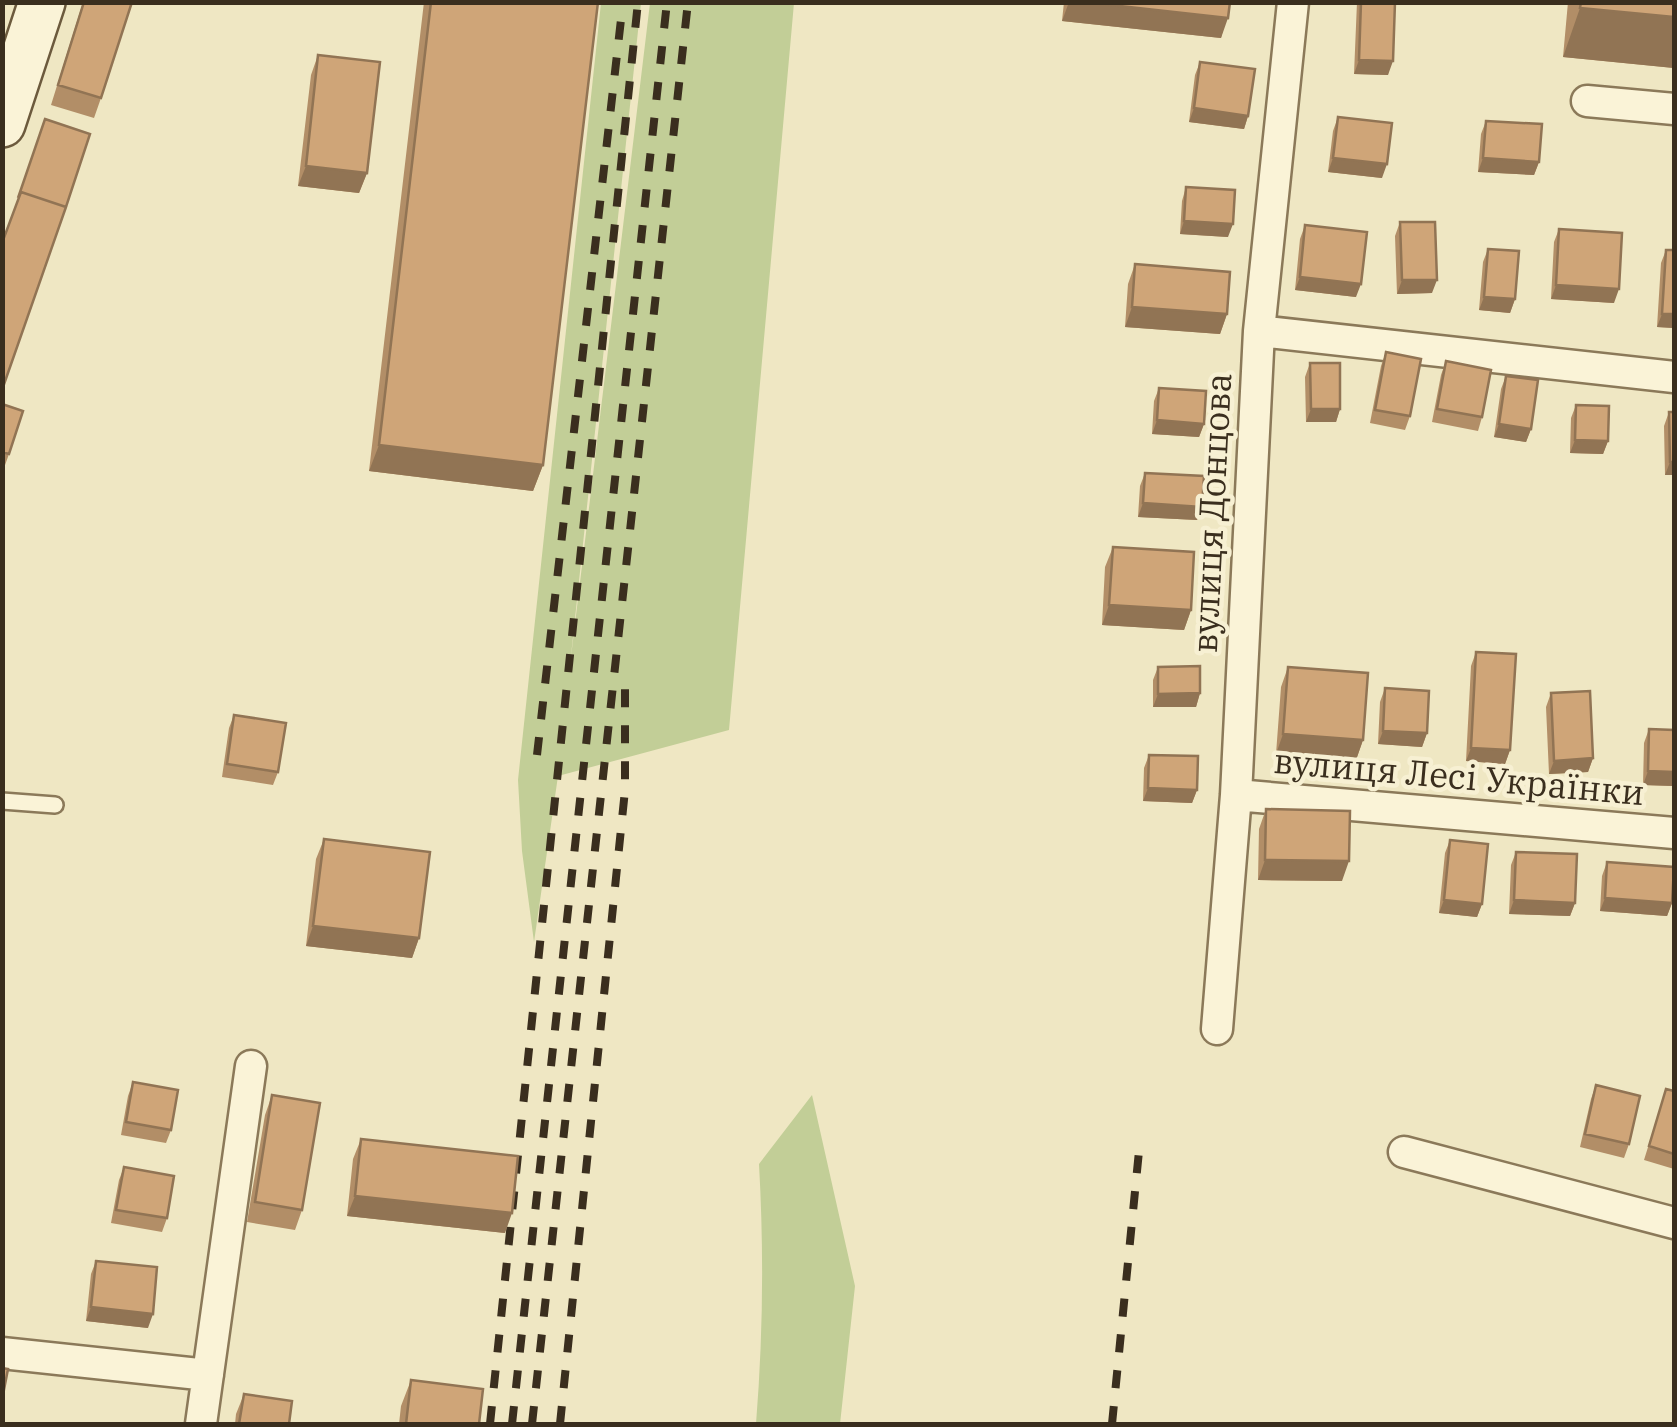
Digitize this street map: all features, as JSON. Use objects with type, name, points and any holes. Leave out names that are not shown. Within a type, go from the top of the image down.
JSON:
[{"type":"street","points":[[2,124],[42,2]]},
{"type":"street","name":"вулиця Донцова","points":[[1217,1028],[1236,795],[1259,331],[1292,2]]},
{"type":"street","points":[[1588,102],[1674,109]]},
{"type":"street","points":[[1259,331],[1674,378]]},
{"type":"street","name":"вулиця Лесі Українки","points":[[1236,795],[1674,833]]},
{"type":"street","points":[[201,1424],[251,1066]]},
{"type":"street","points":[[1404,1152],[1674,1224]]},
{"type":"street","points":[[2,1353],[208,1375]]},
{"type":"lane","points":[[2,801],[55,805]]},
{"type":"green space","points":[[601,3],[641,3],[570,665],[650,3],[794,3],[729,730],[558,776],[534,942],[518,780]]},
{"type":"green space","points":[[812,1095],[855,1286],[840,1424],[756,1424],[762,1294],[759,1164]]},
{"type":"building","points":[[84,2],[132,2],[101,98],[58,85]]},
{"type":"building","points":[[431,2],[598,2],[543,465],[379,445]]},
{"type":"building","points":[[1084,2],[1230,2],[1228,18]]},
{"type":"building","points":[[1361,2],[1395,2],[1393,61],[1359,60]]},
{"type":"building","points":[[1581,2],[1674,2],[1674,17],[1580,8]]},
{"type":"building","points":[[318,55],[380,62],[367,173],[306,166]]},
{"type":"building","points":[[1200,62],[1255,69],[1248,116],[1194,108]]},
{"type":"building","points":[[1338,117],[1392,123],[1387,164],[1333,158]]},
{"type":"building","points":[[45,119],[90,134],[66,207],[21,192],[18,198]]},
{"type":"building","points":[[1486,121],[1542,124],[1539,162],[1483,158]]},
{"type":"building","points":[[1186,187],[1235,190],[1233,224],[1184,221]]},
{"type":"building","points":[[21,192],[66,207],[2,390],[2,243]]},
{"type":"building","points":[[1400,222],[1435,222],[1437,280],[1402,280]]},
{"type":"building","points":[[1305,225],[1367,232],[1361,284],[1300,277]]},
{"type":"building","points":[[1559,229],[1622,233],[1619,289],[1556,285]]},
{"type":"building","points":[[1488,249],[1519,251],[1515,299],[1484,297]]},
{"type":"building","points":[[1666,250],[1674,250],[1674,314],[1662,314]]},
{"type":"building","points":[[1135,264],[1230,272],[1227,314],[1132,307]]},
{"type":"building","points":[[1386,352],[1421,359],[1410,416],[1375,410]]},
{"type":"building","points":[[1446,361],[1491,370],[1482,417],[1437,409]]},
{"type":"building","points":[[1310,363],[1340,363],[1340,409],[1311,409]]},
{"type":"building","points":[[1506,376],[1538,380],[1531,429],[1499,424]]},
{"type":"building","points":[[1159,388],[1206,391],[1204,424],[1157,420]]},
{"type":"building","points":[[2,404],[23,411],[9,454],[2,452]]},
{"type":"building","points":[[1576,405],[1609,406],[1608,441],[1575,440]]},
{"type":"building","points":[[1669,412],[1674,412],[1674,462],[1670,462]]},
{"type":"building","points":[[1145,473],[1204,476],[1202,507],[1143,503]]},
{"type":"building","points":[[1113,547],[1194,552],[1191,610],[1109,605]]},
{"type":"building","points":[[1476,652],[1516,654],[1510,750],[1471,748]]},
{"type":"building","points":[[1200,666],[1200,693],[1158,694],[1158,667]]},
{"type":"building","points":[[1288,667],[1368,673],[1363,740],[1283,734]]},
{"type":"building","points":[[1385,688],[1429,691],[1427,733],[1383,731]]},
{"type":"building","points":[[1590,691],[1593,758],[1554,761],[1551,693]]},
{"type":"building","points":[[234,715],[286,723],[278,772],[227,764]]},
{"type":"building","points":[[1649,729],[1674,730],[1674,772],[1648,771]]},
{"type":"building","points":[[1149,755],[1198,756],[1197,790],[1148,788]]},
{"type":"building","points":[[1266,809],[1350,811],[1349,861],[1265,860]]},
{"type":"building","points":[[324,839],[430,852],[419,938],[313,926]]},
{"type":"building","points":[[1450,840],[1488,844],[1482,904],[1444,900]]},
{"type":"building","points":[[1516,852],[1577,854],[1575,903],[1514,900]]},
{"type":"building","points":[[1607,862],[1674,867],[1672,903],[1605,898]]},
{"type":"building","points":[[133,1082],[178,1090],[171,1130],[126,1122]]},
{"type":"building","points":[[1596,1085],[1640,1096],[1629,1144],[1585,1134]]},
{"type":"building","points":[[1666,1089],[1674,1091],[1674,1154],[1649,1146]]},
{"type":"building","points":[[272,1095],[320,1103],[302,1210],[255,1202]]},
{"type":"building","points":[[361,1139],[518,1156],[512,1213],[355,1196]]},
{"type":"building","points":[[124,1167],[174,1176],[167,1218],[116,1210]]},
{"type":"building","points":[[96,1261],[157,1267],[153,1314],[91,1307]]},
{"type":"building","points":[[2,1368],[8,1369],[2,1400]]},
{"type":"building","points":[[411,1380],[483,1389],[479,1424],[406,1424]]},
{"type":"building","points":[[244,1394],[292,1401],[289,1424],[239,1424]]},
{"type":"railway","points":[[537,755],[623,2]]},
{"type":"railway","points":[[490,1424],[638,2]]},
{"type":"railway","points":[[512,1424],[667,2]]},
{"type":"railway","points":[[532,1424],[688,2]]},
{"type":"railway","points":[[560,1424],[625,790],[625,683]]},
{"type":"railway","points":[[1112,1424],[1139,1151]]}]
